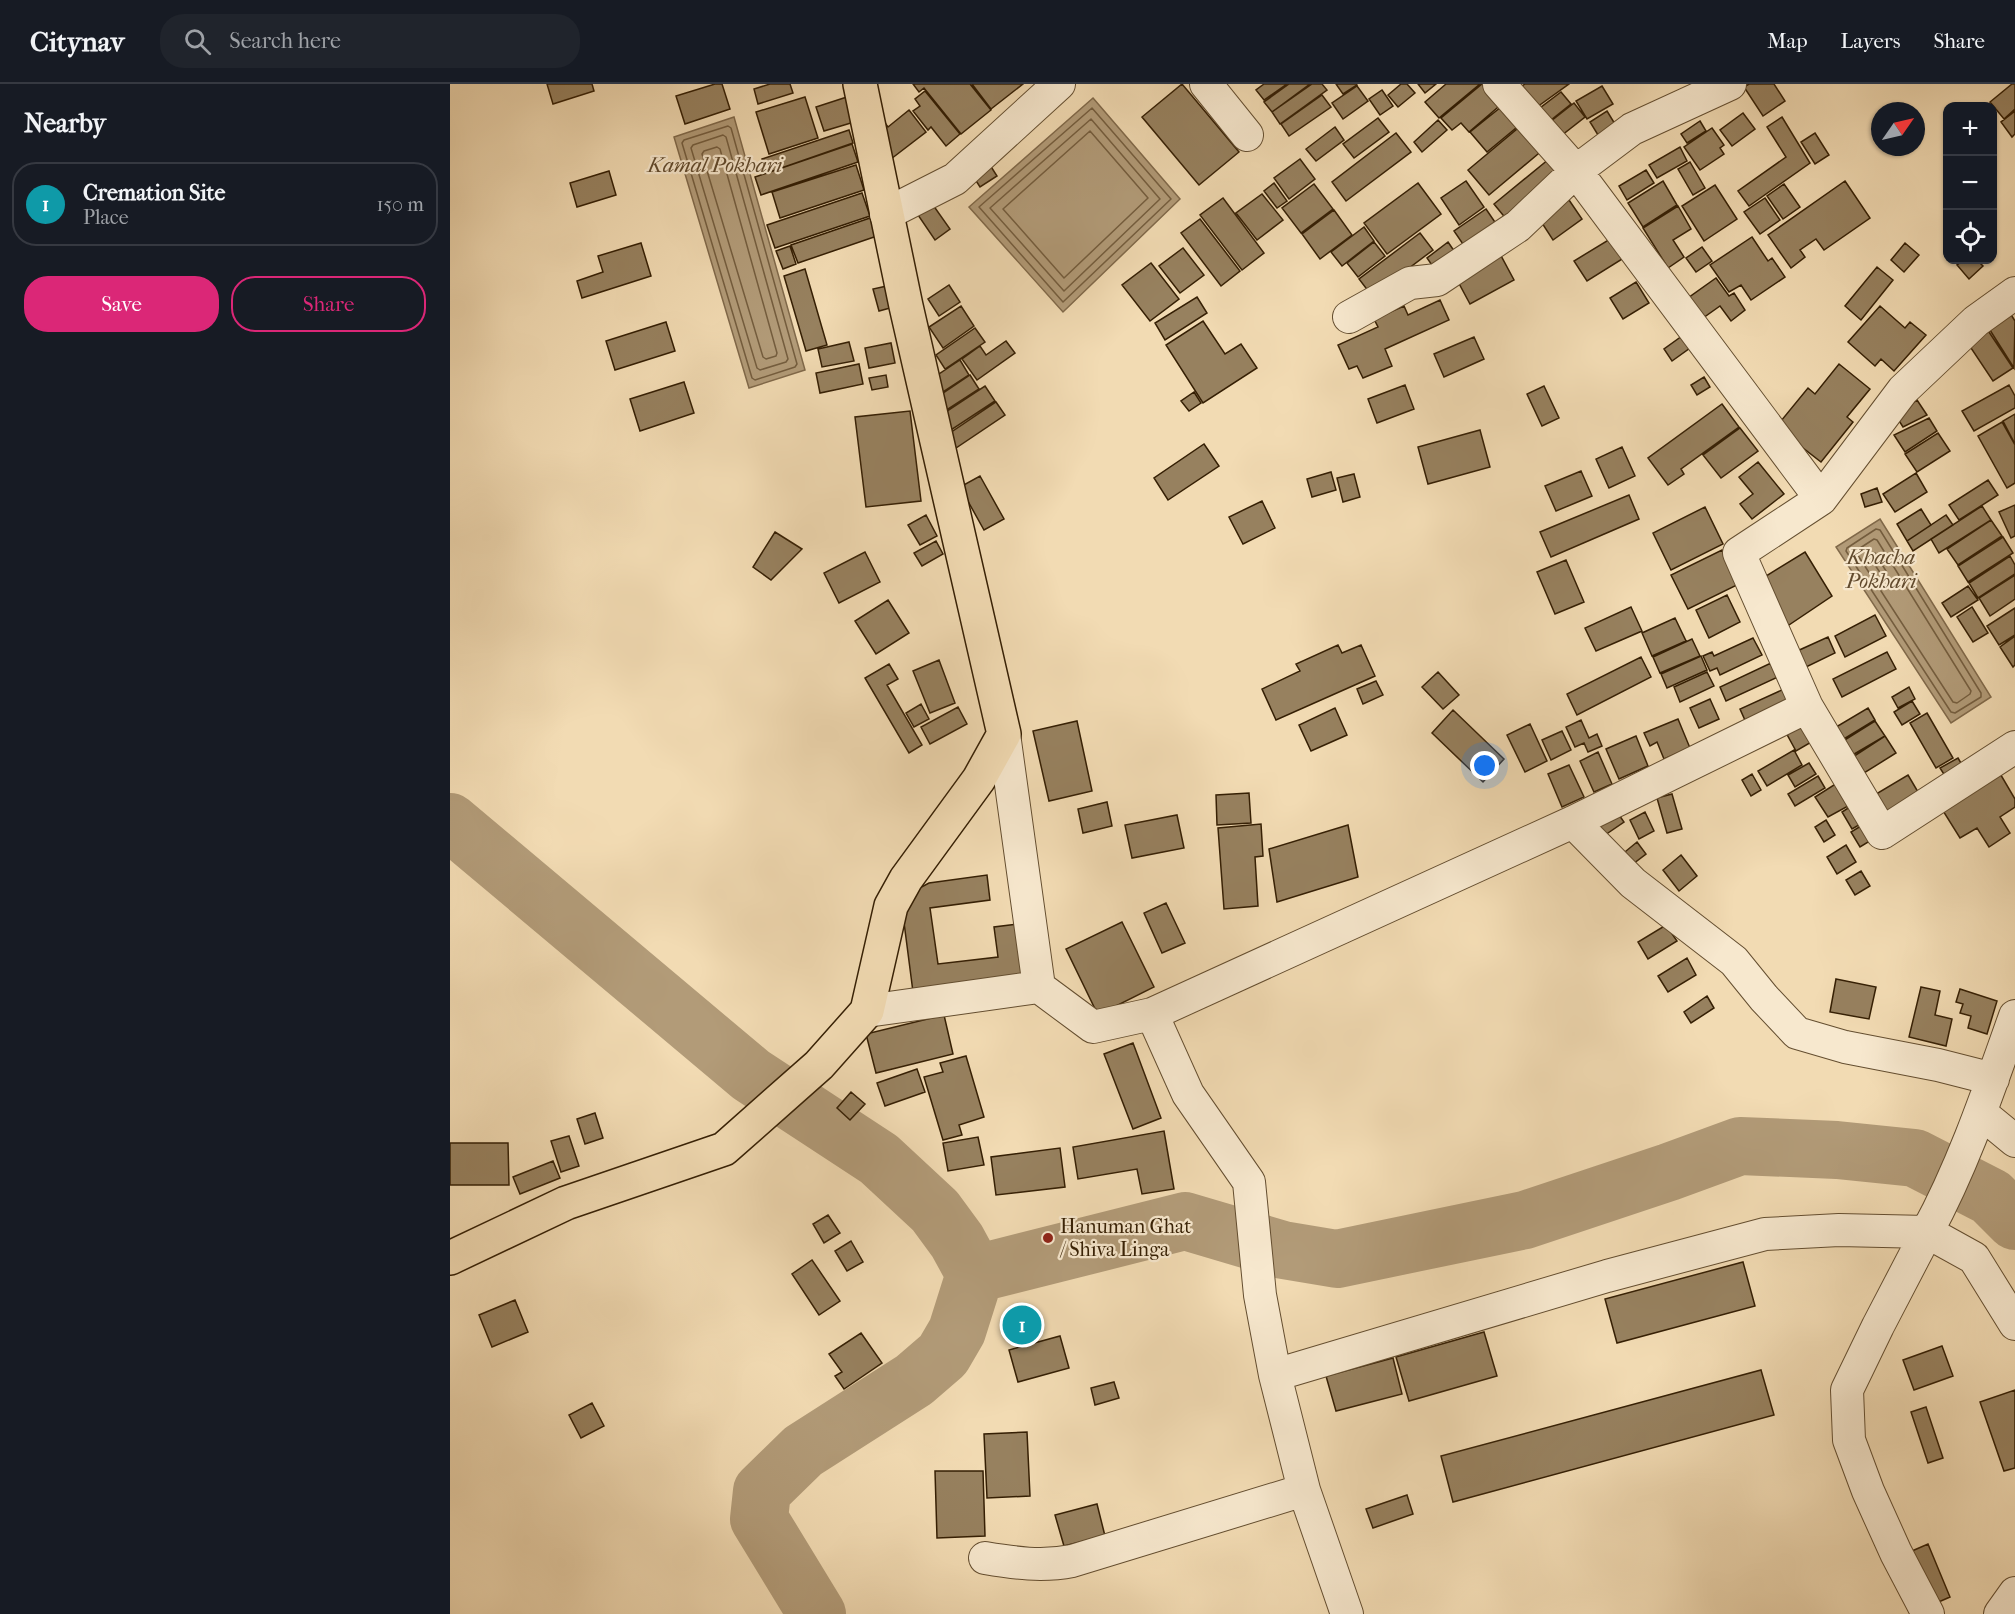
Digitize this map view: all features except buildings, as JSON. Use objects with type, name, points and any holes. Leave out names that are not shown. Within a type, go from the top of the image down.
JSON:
[{"type":"main road","points":[[450,1258],[566,1203],[724,1149],[819,1065],[867,1011],[891,906],[906,879],[979,779],[1004,734],[886,214],[860,84]]},
{"type":"street","points":[[886,214],[955,179],[1059,84]]},
{"type":"street","points":[[1206,84],[1247,135]]},
{"type":"street","points":[[1500,84],[1576,171],[1821,499]]},
{"type":"street","points":[[1349,317],[1410,283],[1437,280],[1518,226],[1576,171],[1632,129],[1730,84]]},
{"type":"street","points":[[2015,293],[1976,321],[1903,390],[1821,499],[1738,554],[1807,707],[1882,833],[2015,747]]},
{"type":"street","points":[[867,1011],[1039,987],[1093,1027],[1152,1014],[1573,822],[1807,707]]},
{"type":"street","points":[[1004,734],[1039,987]]},
{"type":"street","points":[[1573,822],[1633,883],[1734,961],[1764,999],[1797,1033],[1845,1047],[1993,1078]]},
{"type":"street","points":[[1152,1014],[1188,1094],[1249,1182],[1260,1295],[1275,1375],[1304,1490],[1347,1614]]},
{"type":"street","points":[[1928,1614],[1896,1553],[1849,1440],[1847,1390],[1934,1220],[1981,1113],[2015,1016]]},
{"type":"street","points":[[1981,1113],[2015,1141]]},
{"type":"street","points":[[1275,1375],[1607,1276],[1765,1234],[1839,1230],[1934,1220],[1974,1258],[2015,1324]]},
{"type":"street","points":[[985,1558],[1022,1564],[1052,1565],[1072,1561],[1304,1490]]},
{"type":"street","points":[[2001,1614],[2015,1593]]},
{"type":"water","points":[[1093,98],[1180,199],[1063,312],[969,207]]},
{"type":"water","name":"Kamal Pokhari","points":[[734,117],[805,370],[749,388],[674,137]]},
{"type":"water","name":"Khacha Pokhari","points":[[1880,519],[1991,697],[1951,723],[1836,547]]},
{"type":"waterway","points":[[450,822],[751,1075],[879,1159],[935,1211],[957,1241],[975,1274],[957,1331],[943,1355],[914,1380],[803,1451],[762,1491],[759,1519],[817,1614]]},
{"type":"waterway","points":[[975,1274],[1185,1221],[1283,1250],[1337,1259],[1525,1220],[1740,1146],[1837,1150],[1915,1158],[1991,1197],[2015,1221]]},
{"type":"place","name":"Hanuman Ghat / Shiva Linga","points":[[1048,1238]]},
{"type":"place","name":"Cremation Site","points":[[1022,1325]]}]
